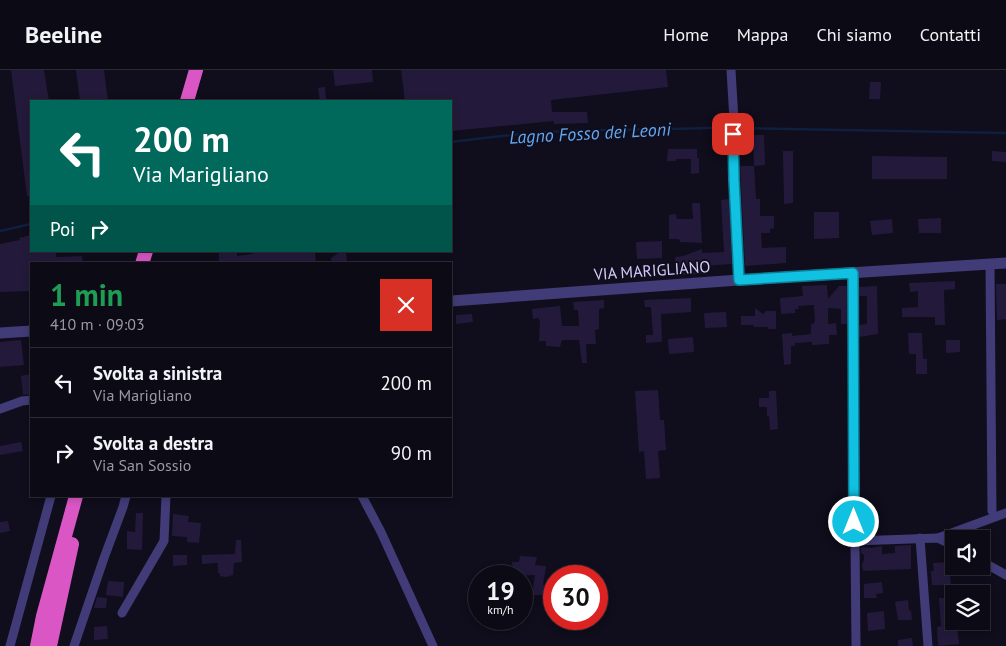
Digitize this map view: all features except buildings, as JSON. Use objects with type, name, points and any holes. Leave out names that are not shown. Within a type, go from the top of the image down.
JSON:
[{"type":"highway","points":[[187,100],[196,70]]},
{"type":"highway","points":[[37,646],[43,616],[76,497]]},
{"type":"highway","points":[[50,646],[82,497]]},
{"type":"street","points":[[731,70],[739,280]]},
{"type":"street","name":"VIA MARIGLIANO","points":[[452,301],[1006,263]]},
{"type":"street","points":[[990,264],[992,512]]},
{"type":"street","points":[[853,273],[856,646]]},
{"type":"street","points":[[0,333],[30,331]]},
{"type":"street","points":[[0,409],[30,400]]},
{"type":"street","points":[[10,646],[51,497]]},
{"type":"street","points":[[74,646],[126,497]]},
{"type":"street","points":[[122,613],[164,541],[166,497]]},
{"type":"street","points":[[363,497],[381,532],[433,646]]},
{"type":"street","points":[[854,541],[938,538],[1006,513]]},
{"type":"street","points":[[920,538],[928,646]]},
{"type":"street","points":[[938,538],[945,542]]},
{"type":"street","points":[[990,566],[1006,575]]},
{"type":"waterway","name":"Lagno Fosso dei Leoni","points":[[452,142],[510,135],[590,130],[728,127]]},
{"type":"waterway","name":"Lagno Fosso dei Leoni","points":[[739,128],[1006,133]]},
{"type":"waterway","name":"Lagno Fosso dei Leoni","points":[[0,231],[30,224]]},
{"type":"route","points":[[733,134],[739,280],[853,273],[854,522]]}]
